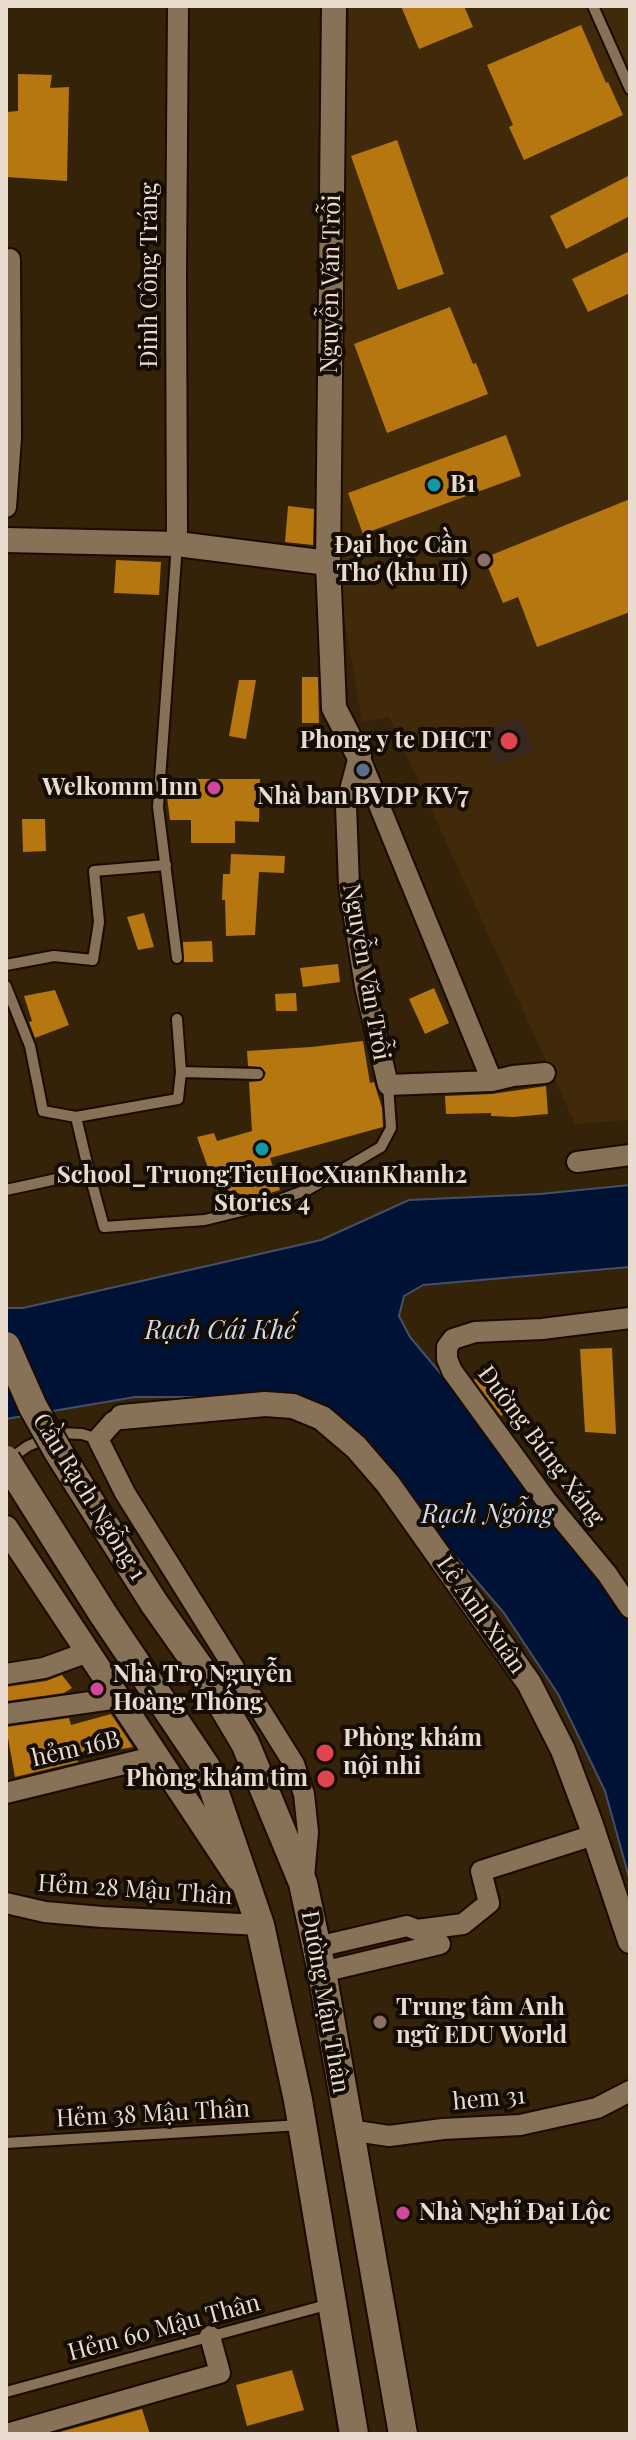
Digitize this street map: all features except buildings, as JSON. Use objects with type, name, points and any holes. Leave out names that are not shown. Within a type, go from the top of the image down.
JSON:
[{"type":"main road","name":"Cầu Rạch Ngỗng 1","points":[[6,1346],[33,1407],[59,1453],[154,1603]]},
{"type":"main road","name":"Cầu Rạch Ngỗng 1","points":[[6,1460],[103,1614]]},
{"type":"main road","name":"Đường Mậu Thân","points":[[154,1603],[204,1674],[245,1743],[303,1883],[403,2434]]},
{"type":"main road","name":"Đường Mậu Thân","points":[[103,1614],[206,1767],[256,1912],[303,2125],[354,2434]]},
{"type":"street","name":"Đinh Công Tráng","points":[[177,544],[178,6]]},
{"type":"street","name":"Nguyễn Văn Trỗi","points":[[334,6],[328,563],[334,708],[359,756],[492,1081]]},
{"type":"street","points":[[6,507],[11,438],[10,259]]},
{"type":"street","points":[[6,540],[177,544],[328,563]]},
{"type":"street","name":"Nguyễn Văn Trỗi","points":[[359,756],[346,805],[349,886],[365,986],[388,1085],[492,1081],[545,1073]]},
{"type":"street","points":[[577,1162],[630,1155]]},
{"type":"street","name":"Đường Búng Xáng","points":[[630,1318],[542,1329],[475,1332],[453,1339],[447,1347],[447,1359],[452,1371],[630,1608]]},
{"type":"street","name":"Lê Anh Xuân","points":[[122,1417],[265,1404],[293,1406],[322,1418],[356,1447],[388,1484],[529,1683],[563,1750],[630,1941]]},
{"type":"street","points":[[122,1417],[98,1439],[125,1493],[294,1764],[304,1794],[308,1832],[303,1883]]},
{"type":"street","points":[[6,1528],[256,1912]]},
{"type":"street","points":[[6,1674],[44,1668],[88,1652]]},
{"type":"street","points":[[6,1714],[119,1698]]},
{"type":"street","name":"hẻm 16B","points":[[6,1793],[157,1756]]},
{"type":"street","points":[[319,1959],[407,1926],[417,1930],[463,1924],[489,1903],[479,1864],[594,1835]]},
{"type":"street","name":"Hẻm 28 Mậu Thân","points":[[6,1903],[45,1912],[102,1917],[256,1912]]},
{"type":"street","points":[[319,1959],[440,1944]]},
{"type":"street","name":"hem 31","points":[[349,2130],[389,2136],[443,2129],[520,2125],[597,2108],[630,2091]]},
{"type":"street","points":[[6,2434],[220,2373],[210,2336]]},
{"type":"lane","points":[[593,6],[630,89]]},
{"type":"lane","points":[[177,544],[158,807],[177,958]]},
{"type":"lane","points":[[6,965],[54,956],[93,960],[99,922],[94,871],[166,865]]},
{"type":"lane","points":[[6,986],[30,1046],[43,1111],[76,1117],[178,1099],[181,1072],[177,1019]]},
{"type":"lane","points":[[181,1072],[258,1074]]},
{"type":"lane","points":[[76,1117],[104,1227],[205,1220],[266,1205],[309,1189],[381,1147],[391,1128],[388,1085]]},
{"type":"lane","points":[[6,1190],[89,1172]]},
{"type":"lane","points":[[6,1460],[28,1446],[59,1433],[82,1434],[98,1439]]},
{"type":"lane","name":"Hẻm 38 Mậu Thân","points":[[6,2143],[303,2125]]},
{"type":"lane","name":"Hẻm 60 Mậu Thân","points":[[6,2392],[332,2303]]},
{"type":"shaded area","name":"Đại học Cần Thơ (khu II)","points":[[349,6],[630,6],[630,1120],[575,1124],[389,717],[362,722],[338,584],[336,536]]},
{"type":"shaded area","name":"Phong y te DHCT","points":[[522,718],[533,752],[496,764],[485,730]]},
{"type":"water","points":[[630,1185],[630,1267],[423,1285],[404,1296],[399,1316],[410,1337],[615,1595],[630,1621],[630,1881],[605,1791],[558,1694],[504,1613],[449,1549],[400,1479],[367,1440],[328,1412],[287,1397],[135,1397],[6,1419],[6,1308],[23,1308],[321,1240],[409,1200],[540,1194]]},
{"type":"place","name":"B1","points":[[434,485]]},
{"type":"place","name":"Đại học Cần Thơ (khu II)","points":[[484,560]]},
{"type":"place","name":"Phong y te DHCT","points":[[509,741]]},
{"type":"place","name":"Nhà ban BVDP KV7","points":[[363,770]]},
{"type":"place","name":"Welkomm Inn","points":[[214,788]]},
{"type":"place","name":"School_TruongTieuHocXuanKhanh2 Stories 4","points":[[262,1149]]},
{"type":"place","name":"Nhà Trọ Nguyễn Hoàng Thống","points":[[97,1689]]},
{"type":"place","name":"Phòng khám nội nhi","points":[[325,1753]]},
{"type":"place","name":"Phòng khám tim","points":[[326,1779]]},
{"type":"place","name":"Trung tâm Anh ngữ EDU World","points":[[380,2022]]},
{"type":"place","name":"Nhà Nghỉ Đại Lộc","points":[[403,2213]]},
{"type":"water label","name":"Rạch Cái Khế","points":[[220,1331]]},
{"type":"water label","name":"Rạch Ngỗng","points":[[487,1515]]}]
